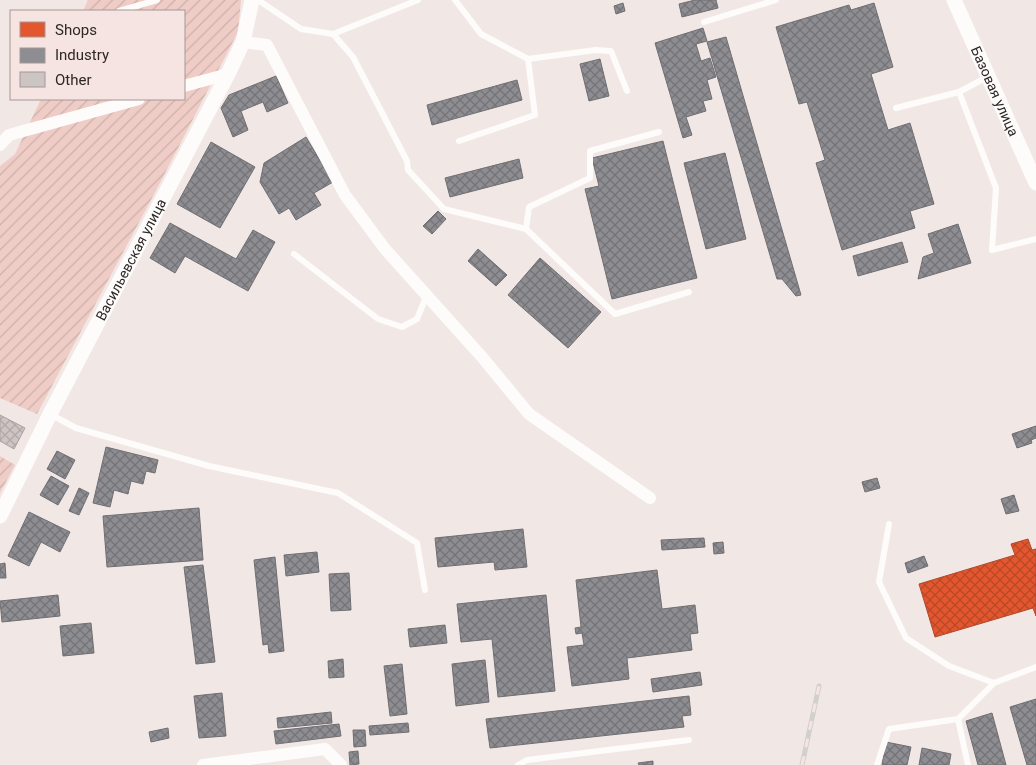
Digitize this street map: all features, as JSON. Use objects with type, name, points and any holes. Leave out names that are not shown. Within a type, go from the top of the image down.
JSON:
[{"type":"street","name":"Васильевская улица","points":[[0,516],[50,414],[228,74],[243,42],[252,0]]},
{"type":"street","name":"Базовая улица","points":[[954,0],[1036,183]]},
{"type":"street","points":[[243,42],[267,45],[345,195],[385,249],[426,297],[482,357],[529,414],[650,498]]},
{"type":"street","points":[[185,86],[228,74]]},
{"type":"street","points":[[0,144],[9,135],[135,100]]},
{"type":"street","points":[[203,765],[325,750],[341,765]]},
{"type":"lane","points":[[122,10],[157,0]]},
{"type":"lane","points":[[258,0],[301,29],[334,34],[418,0]]},
{"type":"lane","points":[[455,0],[481,34],[528,59],[596,50],[611,52],[627,91]]},
{"type":"lane","points":[[704,22],[776,0]]},
{"type":"lane","points":[[334,34],[353,57],[407,161],[408,170],[444,209],[526,229],[615,314],[689,292]]},
{"type":"lane","points":[[460,141],[535,115],[528,59]]},
{"type":"lane","points":[[896,108],[959,92],[988,76]]},
{"type":"lane","points":[[959,92],[996,188],[992,250],[1036,239]]},
{"type":"lane","points":[[526,229],[529,207],[590,178],[590,151],[659,132]]},
{"type":"lane","points":[[294,254],[378,320],[402,327],[418,319],[426,297]]},
{"type":"lane","points":[[50,414],[76,428],[209,466],[338,493],[417,543],[425,590]]},
{"type":"lane","points":[[889,524],[879,582],[906,638],[950,666],[994,683]]},
{"type":"lane","points":[[877,765],[889,729],[958,719],[994,683],[1036,667]]},
{"type":"lane","points":[[958,719],[968,765]]},
{"type":"lane","points":[[518,765],[527,760],[689,740]]},
{"type":"shaded area","points":[[88,0],[241,0],[238,32],[37,414],[0,398],[0,166],[15,154],[41,100],[185,100],[185,10],[83,10]]},
{"type":"shaded area","points":[[0,456],[15,465],[0,493]]},
{"type":"building: Shops","points":[[1028,539],[1032,550],[1036,549],[1036,616],[1033,608],[935,637],[919,584],[1015,555],[1011,544]]},
{"type":"building: Industry","points":[[695,0],[716,0],[718,8],[682,17],[679,4]]},
{"type":"building: Industry","points":[[623,3],[625,11],[616,14],[614,6]]},
{"type":"building: Industry","points":[[874,3],[893,67],[871,74],[888,130],[910,123],[934,204],[910,211],[915,228],[842,250],[816,163],[825,160],[807,102],[799,104],[776,27],[849,5],[851,10]]},
{"type":"building: Industry","points":[[703,28],[707,41],[696,44],[701,61],[710,58],[716,77],[707,80],[712,99],[703,101],[706,111],[686,117],[692,135],[683,138],[655,43]]},
{"type":"building: Industry","points":[[726,37],[801,295],[796,296],[782,279],[777,279],[707,42]]},
{"type":"building: Industry","points":[[600,59],[609,96],[589,101],[580,64]]},
{"type":"building: Industry","points":[[276,76],[288,103],[267,112],[263,102],[241,111],[248,130],[233,137],[221,108],[229,95]]},
{"type":"building: Industry","points":[[517,80],[522,100],[432,125],[427,105]]},
{"type":"building: Industry","points":[[306,137],[333,182],[314,193],[321,205],[296,220],[289,208],[279,214],[260,182],[264,163]]},
{"type":"building: Industry","points":[[663,141],[697,278],[612,299],[585,189],[599,186],[592,158]]},
{"type":"building: Industry","points":[[211,142],[255,167],[220,228],[177,204]]},
{"type":"building: Industry","points":[[725,153],[746,239],[706,249],[684,163]]},
{"type":"building: Industry","points":[[519,159],[523,178],[450,197],[445,178]]},
{"type":"building: Industry","points":[[438,211],[446,219],[432,234],[423,226]]},
{"type":"building: Industry","points":[[170,223],[236,259],[253,230],[275,242],[248,291],[185,256],[175,273],[150,258]]},
{"type":"building: Industry","points":[[958,224],[971,263],[918,279],[923,257],[934,253],[928,234]]},
{"type":"building: Industry","points":[[902,242],[908,262],[858,276],[853,256]]},
{"type":"building: Industry","points":[[478,249],[507,275],[496,286],[468,261]]},
{"type":"building: Industry","points":[[540,258],[601,312],[568,348],[508,295]]},
{"type":"building: Industry","points":[[1036,426],[1036,438],[1031,440],[1032,443],[1017,448],[1012,434]]},
{"type":"building: Industry","points":[[106,447],[158,460],[155,473],[146,471],[143,484],[131,481],[128,494],[114,490],[110,507],[93,503]]},
{"type":"building: Industry","points":[[57,451],[75,460],[65,479],[47,469]]},
{"type":"building: Industry","points":[[51,476],[69,486],[58,505],[40,495]]},
{"type":"building: Industry","points":[[877,478],[880,488],[865,492],[862,482]]},
{"type":"building: Industry","points":[[79,488],[89,493],[79,515],[69,511]]},
{"type":"building: Industry","points":[[1014,495],[1019,511],[1006,514],[1001,499]]},
{"type":"building: Industry","points":[[199,508],[203,560],[107,567],[103,516]]},
{"type":"building: Industry","points":[[29,512],[70,532],[60,552],[41,542],[29,566],[8,556]]},
{"type":"building: Industry","points":[[523,529],[527,567],[495,570],[494,562],[438,567],[435,538]]},
{"type":"building: Industry","points":[[704,538],[705,547],[662,550],[661,540]]},
{"type":"building: Industry","points":[[723,542],[724,553],[714,554],[713,543]]},
{"type":"building: Industry","points":[[317,552],[319,572],[286,576],[284,555]]},
{"type":"building: Industry","points":[[924,556],[928,566],[908,573],[905,563]]},
{"type":"building: Industry","points":[[275,557],[284,651],[269,653],[268,644],[263,645],[254,560]]},
{"type":"building: Industry","points":[[5,563],[6,578],[0,578],[0,564]]},
{"type":"building: Industry","points":[[203,565],[215,662],[196,664],[184,567]]},
{"type":"building: Industry","points":[[657,570],[662,609],[695,605],[698,633],[690,634],[692,650],[627,658],[629,679],[572,686],[567,647],[584,645],[582,633],[576,634],[575,628],[581,627],[576,580]]},
{"type":"building: Industry","points":[[349,573],[351,610],[331,611],[329,574]]},
{"type":"building: Industry","points":[[58,595],[60,616],[2,622],[0,601]]},
{"type":"building: Industry","points":[[546,595],[555,691],[498,697],[492,639],[461,642],[457,604]]},
{"type":"building: Industry","points":[[91,623],[94,653],[63,656],[60,626]]},
{"type":"building: Industry","points":[[445,625],[447,643],[410,647],[408,629]]},
{"type":"building: Industry","points":[[343,659],[344,677],[329,678],[328,661]]},
{"type":"building: Industry","points":[[485,660],[489,702],[456,706],[452,664]]},
{"type":"building: Industry","points":[[402,664],[407,714],[390,716],[384,666]]},
{"type":"building: Industry","points":[[700,672],[702,685],[653,692],[651,679]]},
{"type":"building: Industry","points":[[222,693],[226,736],[199,738],[194,696]]},
{"type":"building: Industry","points":[[689,696],[691,715],[682,716],[684,727],[490,748],[486,719]]},
{"type":"building: Industry","points":[[1036,699],[1036,765],[1027,765],[1010,707]]},
{"type":"building: Industry","points":[[331,712],[332,723],[278,728],[277,718]]},
{"type":"building: Industry","points":[[992,713],[1006,765],[978,765],[966,721]]},
{"type":"building: Industry","points":[[408,723],[409,732],[370,735],[369,726]]},
{"type":"building: Industry","points":[[339,724],[341,736],[276,744],[274,731]]},
{"type":"building: Industry","points":[[168,728],[169,738],[151,742],[149,732]]},
{"type":"building: Industry","points":[[353,730],[365,730],[366,746],[354,747]]},
{"type":"building: Industry","points":[[886,742],[911,747],[907,765],[882,765]]},
{"type":"building: Industry","points":[[922,748],[951,754],[949,765],[919,765]]},
{"type":"building: Industry","points":[[358,751],[359,764],[350,765],[349,752]]},
{"type":"building: Industry","points":[[653,761],[653,765],[639,765],[638,763]]},
{"type":"building: Other","points":[[0,415],[25,428],[14,449],[0,441]]},
{"type":"railway","points":[[802,765],[819,686]]}]
